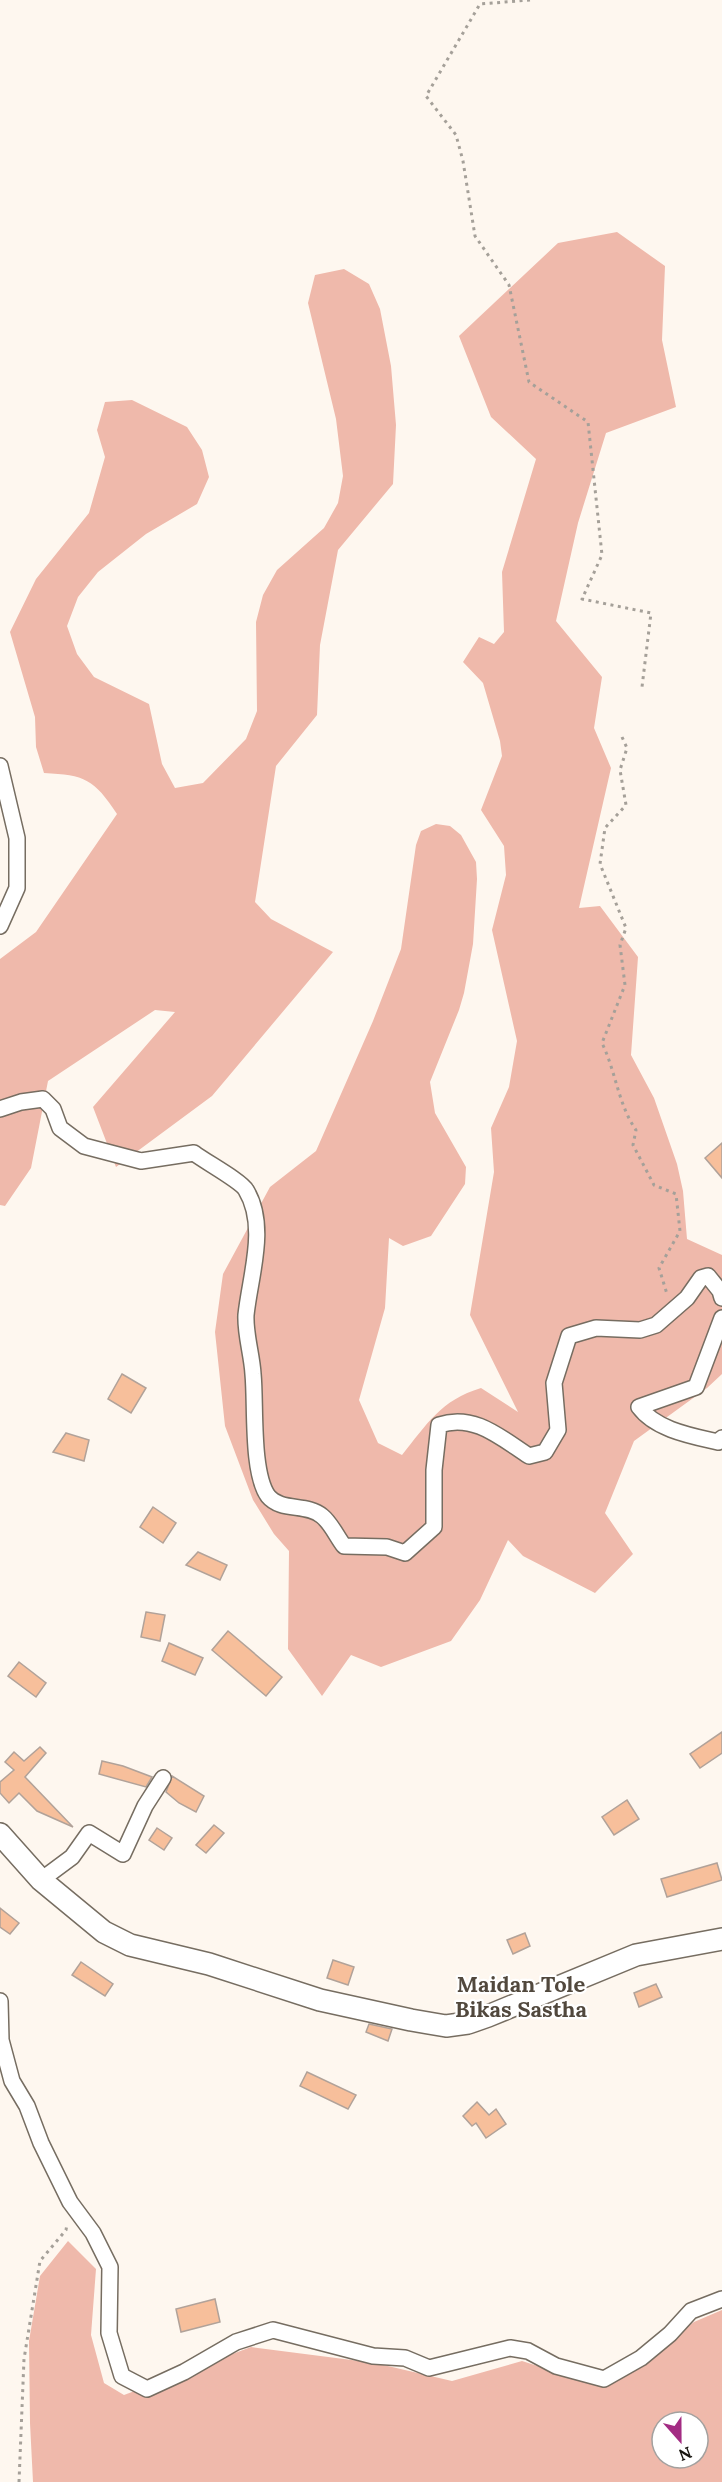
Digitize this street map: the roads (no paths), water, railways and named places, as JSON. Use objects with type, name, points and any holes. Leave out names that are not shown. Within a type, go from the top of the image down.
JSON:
[{"type":"main road","points":[[0,1834],[41,1880],[104,1932],[130,1945],[209,1964],[320,2000],[446,2026],[468,2023],[488,2016],[636,1955],[722,1940]]},
{"type":"street","points":[[0,766],[17,838],[16,888],[0,926]]},
{"type":"street","points":[[0,1109],[21,1102],[43,1099],[53,1108],[60,1128],[84,1146],[141,1161],[194,1154],[245,1188],[255,1214],[256,1237],[246,1318],[254,1381],[255,1440],[264,1485],[268,1496],[285,1506],[305,1508],[322,1516],[344,1546],[387,1547],[405,1553],[434,1527],[434,1470],[439,1425],[461,1422],[480,1425],[528,1456],[545,1452],[558,1430],[554,1383],[569,1336],[596,1328],[640,1330],[656,1325],[687,1298],[701,1278],[708,1276],[720,1291],[722,1298]]},
{"type":"street","points":[[722,1318],[696,1387],[639,1407],[645,1416],[665,1427],[718,1442],[722,1438]]},
{"type":"street","points":[[41,1880],[72,1857],[89,1833],[123,1854],[145,1806],[163,1778]]},
{"type":"street","points":[[0,2001],[1,2040],[12,2081],[27,2106],[41,2143],[70,2202],[93,2233],[110,2267],[109,2333],[122,2376],[147,2389],[184,2372],[236,2342],[273,2330],[373,2356],[405,2358],[429,2368],[510,2348],[528,2351],[556,2366],[604,2379],[655,2346],[670,2334],[691,2311],[722,2299]]},
{"type":"district","name":"Maidan Tole Bikas Sastha","points":[[521,1997]]}]
